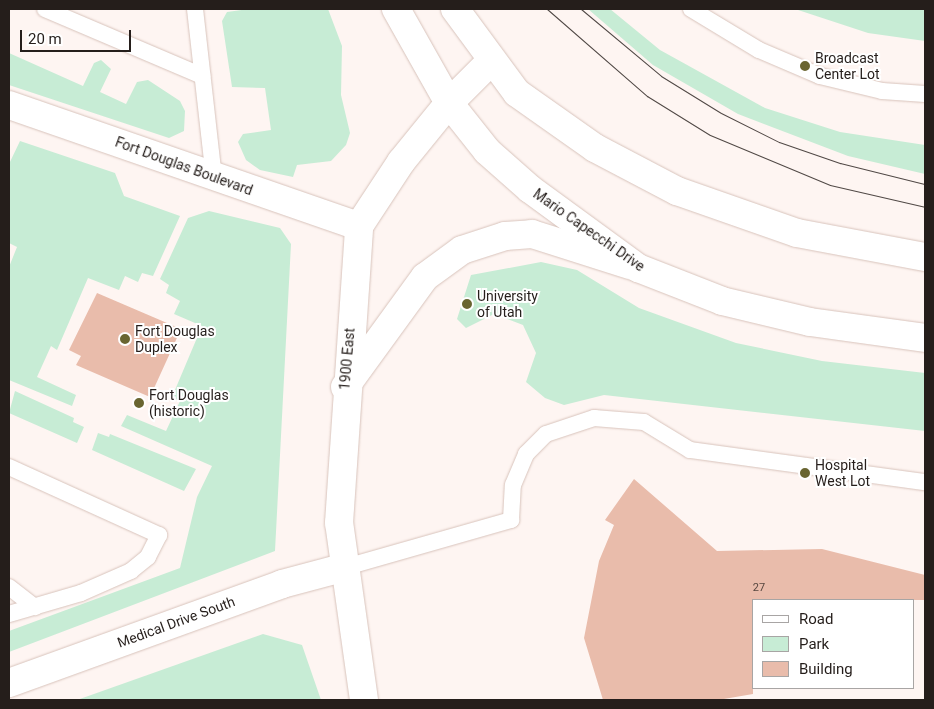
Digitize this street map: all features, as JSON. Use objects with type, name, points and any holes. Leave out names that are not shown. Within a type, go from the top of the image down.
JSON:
[{"type":"street","name":"Mario Capecchi Drive","points":[[396,9],[449,103],[487,150],[530,189],[638,268],[722,300],[802,320],[925,338]]},
{"type":"street","points":[[455,9],[490,62],[517,93],[595,148],[677,191],[797,233],[925,257]]},
{"type":"street","name":"1900 East","points":[[364,700],[350,626],[346,567],[339,523],[345,388],[359,226],[401,162],[449,103],[490,62]]},
{"type":"street","name":"Fort Douglas Boulevard","points":[[9,105],[214,178],[359,226]]},
{"type":"street","points":[[345,388],[424,277],[462,250],[505,236],[532,234],[638,268]]},
{"type":"street","name":"Medical Drive South","points":[[9,683],[282,584],[346,567]]},
{"type":"lane","points":[[45,9],[202,76]]},
{"type":"lane","points":[[195,9],[214,178]]},
{"type":"lane","points":[[691,9],[759,50],[820,76],[882,91],[925,94]]},
{"type":"lane","points":[[346,567],[511,520],[513,485],[526,454],[546,434],[594,418],[644,422],[690,450],[925,482]]},
{"type":"lane","points":[[9,467],[159,535],[148,557],[131,571],[35,607],[9,614]]},
{"type":"lane","points":[[9,587],[35,607]]},
{"type":"green space","points":[[249,9],[328,9],[342,46],[341,95],[350,133],[346,145],[331,161],[297,165],[293,177],[260,170],[246,160],[238,142],[243,134],[271,130],[265,88],[232,87],[222,21],[227,12]]},
{"type":"green space","points":[[588,9],[610,9],[660,50],[765,108],[840,132],[925,145],[925,174],[848,156],[738,114],[653,65]]},
{"type":"green space","points":[[795,9],[925,9],[925,41],[868,33]]},
{"type":"green space","points":[[9,53],[83,86],[94,63],[101,60],[111,69],[100,92],[126,104],[137,82],[148,80],[180,101],[185,111],[184,131],[169,138],[9,85]]},
{"type":"green space","points":[[20,141],[115,173],[124,196],[180,216],[153,276],[142,273],[138,282],[125,276],[119,290],[88,278],[57,350],[51,346],[37,377],[76,395],[72,406],[9,380],[9,267],[17,247],[9,243],[9,164]]},
{"type":"green space","points":[[209,211],[280,228],[291,244],[275,551],[9,652],[9,631],[180,568],[197,497],[212,466],[121,426],[127,415],[166,431],[180,401],[172,397],[202,326],[174,314],[180,301],[166,293],[169,285],[160,279],[188,218]]},
{"type":"green space","points":[[541,262],[577,270],[639,308],[736,343],[822,361],[925,373],[925,431],[604,395],[564,405],[545,398],[526,382],[536,353],[523,325],[494,314],[466,328],[457,319],[471,275]]},
{"type":"green space","points":[[15,391],[74,418],[73,422],[84,427],[77,443],[9,413]]},
{"type":"green space","points":[[98,433],[109,437],[110,434],[196,469],[184,491],[92,450]]},
{"type":"green space","points":[[263,634],[302,645],[321,700],[77,700]]},
{"type":"building","name":"Fort Douglas Duplex","points":[[97,293],[181,329],[150,397],[76,365],[81,356],[69,350]]},
{"type":"building","points":[[634,479],[717,551],[822,549],[925,575],[925,600],[752,599],[753,694],[718,700],[603,700],[584,638],[599,561],[614,525],[605,520]]},
{"type":"tram line","points":[[547,9],[647,96],[710,135],[830,185],[925,207]]},
{"type":"tram line","points":[[581,9],[661,76],[721,113],[779,142],[840,163],[925,184]]},
{"type":"place","name":"Broadcast Center Lot","points":[[805,66]]},
{"type":"place","name":"University of Utah","points":[[467,304]]},
{"type":"place","name":"Fort Douglas Duplex","points":[[125,339]]},
{"type":"place","name":"Fort Douglas (historic)","points":[[139,403]]},
{"type":"place","name":"Hospital West Lot","points":[[805,473]]}]
